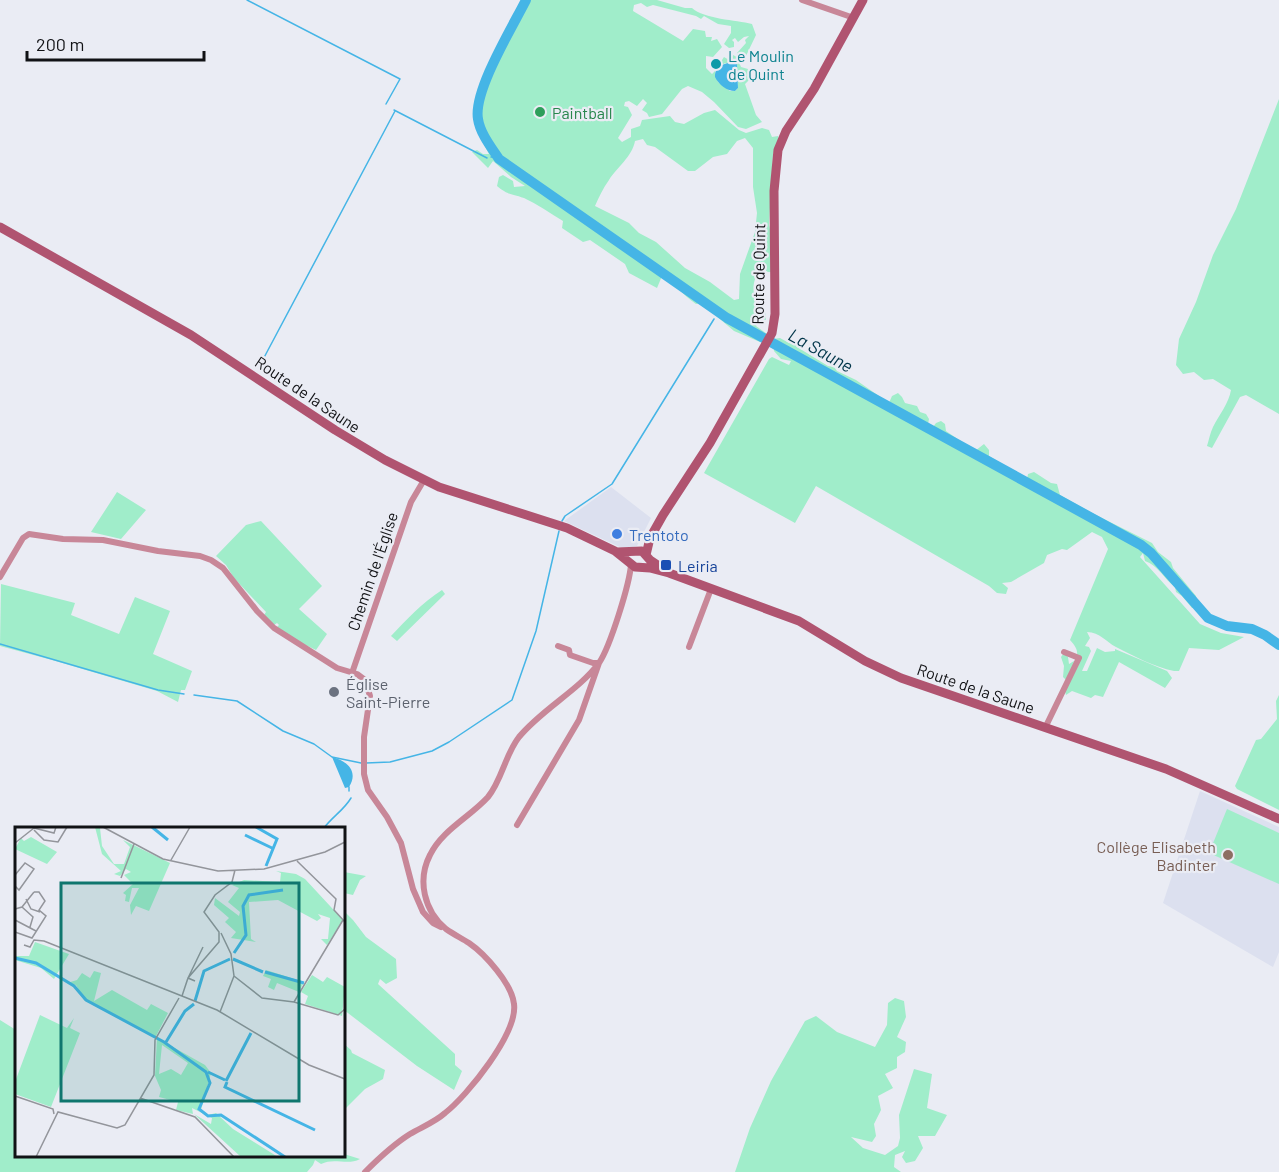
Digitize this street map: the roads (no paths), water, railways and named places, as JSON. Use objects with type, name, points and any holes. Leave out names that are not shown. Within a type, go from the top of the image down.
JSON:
[{"type":"street","points":[[801,0],[854,18]]},
{"type":"street","name":"Route de Quint","points":[[641,553],[667,508],[716,434],[772,333],[775,314],[774,191],[778,150],[786,132],[814,89],[863,0]]},
{"type":"street","name":"Route de la Saune","points":[[0,227],[191,335],[352,441],[424,480],[464,496],[551,522],[615,551],[636,565],[669,573],[799,621],[890,674],[1183,776],[1279,819]]},
{"type":"street","name":"Chemin de l'Église","points":[[352,673],[411,501],[424,480]]},
{"type":"street","points":[[0,577],[27,535],[103,540],[158,551],[200,556],[223,568],[250,603],[274,628],[338,668],[365,680],[370,690],[363,758],[364,774],[368,790],[401,843],[412,889],[423,912],[433,923],[477,950],[500,976],[514,1000],[511,1023],[489,1063],[453,1107],[404,1139],[365,1172]]},
{"type":"street","name":"Route de la Saune","points":[[615,551],[641,553],[669,573]]},
{"type":"street","points":[[641,553],[647,562],[636,565],[630,556],[641,553]]},
{"type":"street","points":[[518,825],[579,720],[636,565]]},
{"type":"street","points":[[689,647],[711,589]]},
{"type":"street","points":[[558,646],[569,650],[570,655],[599,663]]},
{"type":"street","points":[[1045,728],[1078,658],[1064,652]]},
{"type":"street","points":[[447,930],[432,913],[424,891],[424,873],[430,855],[440,840],[487,798],[511,750],[529,726],[599,663]]},
{"type":"water","points":[[731,62],[737,64],[738,88],[735,91],[724,87],[715,77],[718,68]]},
{"type":"water","points":[[332,757],[347,764],[350,768],[353,776],[349,787],[345,788]]},
{"type":"waterway","points":[[247,0],[400,79],[386,104]]},
{"type":"waterway","name":"La Saune","points":[[526,0],[488,76],[478,107],[481,129],[499,159],[727,318],[1141,545],[1151,553],[1208,618],[1227,626],[1252,629],[1279,645]]},
{"type":"waterway","points":[[394,110],[487,158]]},
{"type":"waterway","points":[[259,367],[395,111]]},
{"type":"waterway","name":"La Saune","points":[[491,157],[497,157]]},
{"type":"waterway","points":[[562,521],[565,516],[612,484],[714,319]]},
{"type":"waterway","points":[[366,763],[390,762],[432,751],[512,700],[536,631],[559,531]]},
{"type":"waterway","points":[[0,644],[158,690],[184,694]]},
{"type":"waterway","points":[[194,695],[237,701],[283,731],[314,744],[332,757],[361,763]]},
{"type":"waterway","points":[[325,827],[351,798]]},
{"type":"place","name":"Le Moulin de Quint","points":[[716,64]]},
{"type":"place","name":"Paintball","points":[[540,112]]},
{"type":"place","name":"Trentoto","points":[[617,534]]},
{"type":"place","name":"Leiria","points":[[666,565]]},
{"type":"place","name":"Église Saint-Pierre","points":[[334,692]]},
{"type":"place","name":"Collège Elisabeth Badinter","points":[[1228,855]]}]
